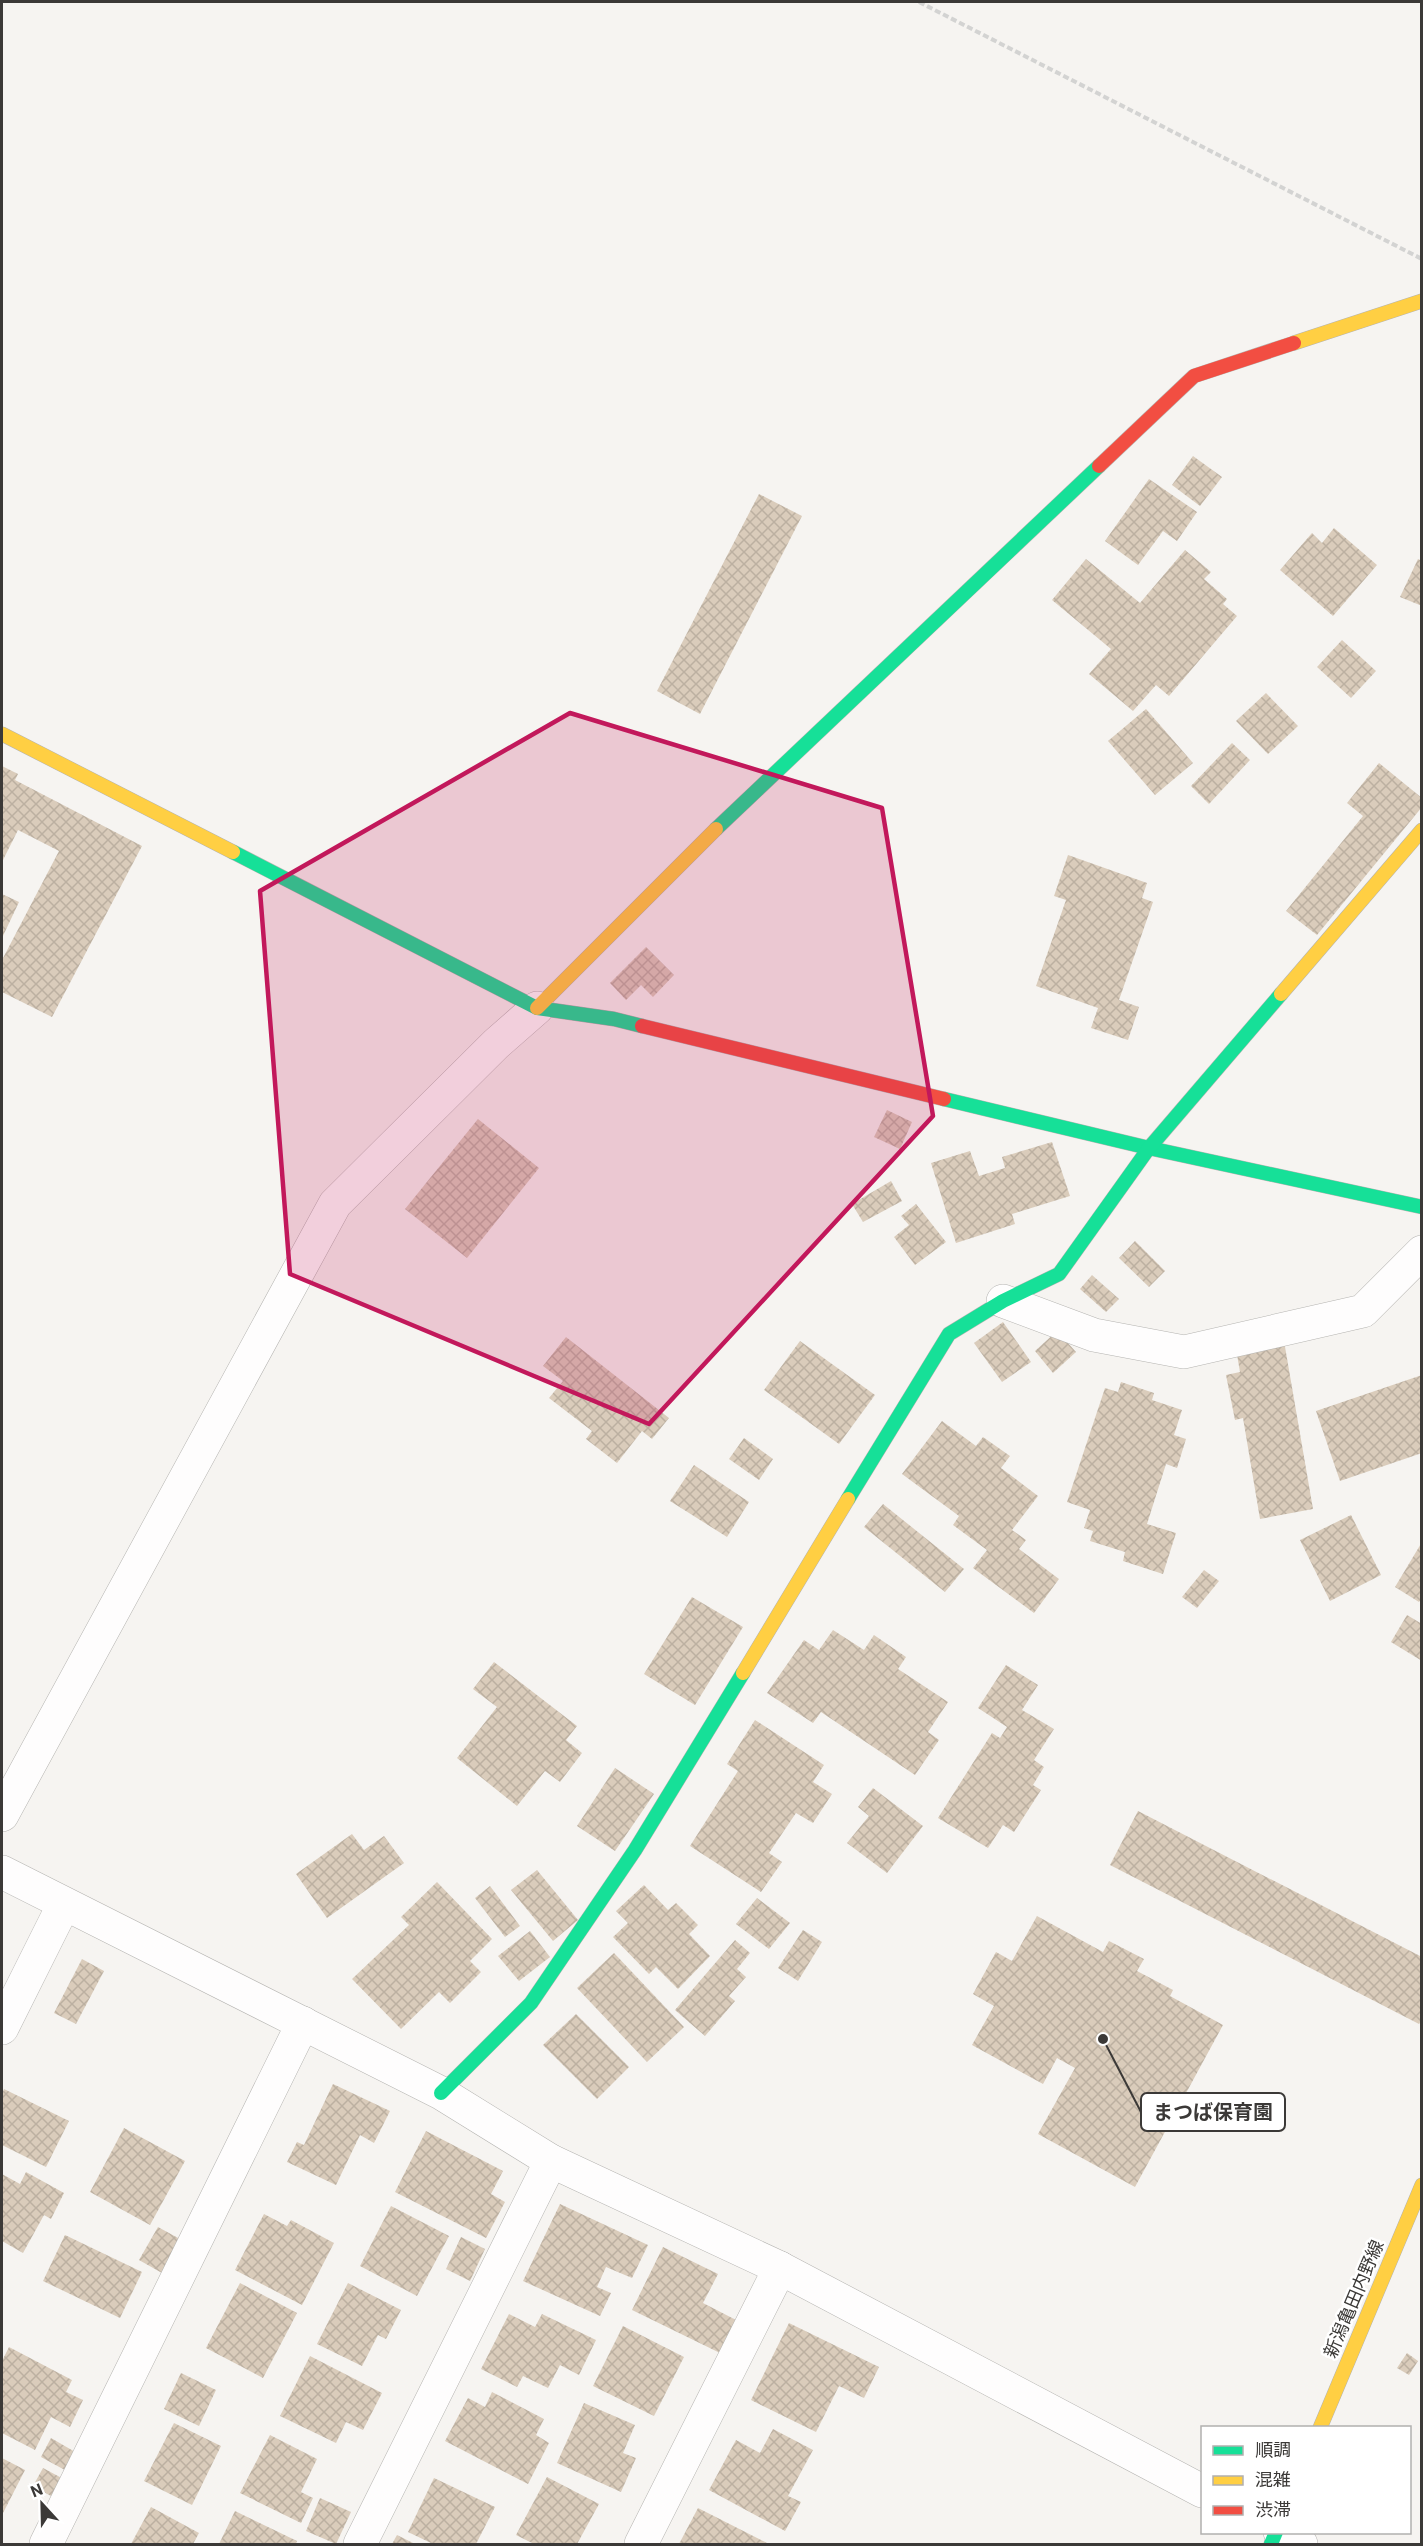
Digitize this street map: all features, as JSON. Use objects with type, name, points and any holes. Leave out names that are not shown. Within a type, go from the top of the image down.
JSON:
[{"type":"street","points":[[2,1815],[335,1204],[496,1044],[537,1008],[754,790],[1194,376],[1422,301]]},
{"type":"street","points":[[2,734],[537,1008],[614,1019],[1149,1148],[1422,1207]]},
{"type":"street","points":[[441,2092],[531,2003],[635,1850],[949,1334],[1003,1301],[1059,1274],[1149,1148],[1422,830]]},
{"type":"street","points":[[1003,1301],[1094,1335],[1184,1352],[1364,1311],[1422,1252]]},
{"type":"street","points":[[2,1872],[441,2092],[551,2161],[780,2268],[1201,2490]]},
{"type":"street","points":[[2,2028],[64,1904]]},
{"type":"street","points":[[46,2544],[303,2022]]},
{"type":"street","points":[[360,2544],[551,2161]]},
{"type":"street","name":"新潟亀田内野線","points":[[1320,2426],[1422,2185]]},
{"type":"street","points":[[641,2544],[780,2268]]},
{"type":"street","points":[[1282,2534],[1301,2544]]},
{"type":"path","points":[[919,2],[1422,259]]},
{"type":"highlighted area","points":[[570,713],[882,808],[933,1116],[649,1424],[290,1274],[260,891]]},
{"type":"building","points":[[1193,456],[1222,477],[1200,506],[1172,485]]},
{"type":"building","points":[[1149,479],[1197,512],[1177,541],[1163,531],[1138,565],[1105,541]]},
{"type":"building","points":[[759,494],[802,516],[700,714],[657,691]]},
{"type":"building","points":[[1334,528],[1377,565],[1333,616],[1280,570],[1312,533],[1322,543]]},
{"type":"building","points":[[1185,550],[1211,572],[1204,579],[1227,599],[1223,604],[1237,616],[1169,696],[1156,685],[1133,711],[1089,674],[1111,649],[1052,600],[1086,559],[1140,603]]},
{"type":"building","points":[[1418,559],[1422,561],[1422,606],[1400,597]]},
{"type":"building","points":[[1342,640],[1376,671],[1351,698],[1317,667]]},
{"type":"building","points":[[1266,693],[1298,726],[1268,754],[1236,721]]},
{"type":"building","points":[[1146,709],[1193,763],[1155,795],[1108,741]]},
{"type":"building","points":[[1232,743],[1250,760],[1209,804],[1191,786]]},
{"type":"building","points":[[1379,763],[1422,798],[1422,807],[1317,935],[1286,911],[1363,816],[1347,803]]},
{"type":"building","points":[[2,766],[18,774],[15,780],[142,846],[52,1017],[2,992],[2,960],[59,851],[18,830],[2,862]]},
{"type":"building","points":[[1068,855],[1147,883],[1142,898],[1153,902],[1119,1000],[1139,1007],[1128,1040],[1091,1028],[1098,1008],[1036,986],[1066,900],[1054,896]]},
{"type":"building","points":[[2,894],[19,902],[2,938]]},
{"type":"building","points":[[646,947],[674,975],[653,997],[641,985],[626,1000],[610,983]]},
{"type":"building","points":[[887,1110],[912,1122],[900,1149],[874,1137]]},
{"type":"building","points":[[478,1119],[539,1168],[467,1258],[405,1209]]},
{"type":"building","points":[[1052,1142],[1070,1196],[1012,1214],[1015,1224],[956,1243],[931,1163],[970,1151],[979,1176],[1005,1168],[1002,1157]]},
{"type":"building","points":[[891,1181],[902,1201],[863,1222],[852,1204]]},
{"type":"building","points":[[916,1204],[946,1242],[915,1265],[894,1237],[909,1225],[901,1216]]},
{"type":"building","points":[[1135,1241],[1165,1271],[1149,1287],[1119,1258]]},
{"type":"building","points":[[1092,1275],[1119,1299],[1106,1312],[1080,1289]]},
{"type":"building","points":[[1003,1322],[1031,1362],[1002,1382],[974,1343]]},
{"type":"building","points":[[1057,1331],[1076,1352],[1053,1373],[1035,1351]]},
{"type":"building","points":[[566,1337],[669,1418],[652,1439],[642,1431],[617,1463],[586,1439],[592,1431],[549,1398],[563,1381],[543,1366]]},
{"type":"building","points":[[800,1341],[875,1395],[839,1444],[764,1390]]},
{"type":"building","points":[[1284,1341],[1313,1509],[1260,1519],[1243,1418],[1235,1420],[1226,1375],[1240,1372],[1236,1349]]},
{"type":"building","points":[[1422,1375],[1422,1453],[1340,1481],[1316,1411]]},
{"type":"building","points":[[1121,1382],[1154,1393],[1152,1400],[1182,1410],[1174,1435],[1186,1439],[1177,1468],[1166,1464],[1147,1524],[1176,1533],[1163,1574],[1123,1561],[1125,1552],[1090,1541],[1093,1531],[1084,1528],[1090,1510],[1067,1502],[1105,1388],[1118,1392]]},
{"type":"building","points":[[942,1421],[976,1446],[983,1437],[1010,1456],[1001,1468],[1038,1496],[1012,1530],[1026,1540],[1019,1549],[1059,1579],[1034,1613],[973,1568],[987,1550],[953,1525],[959,1516],[902,1474]]},
{"type":"building","points":[[744,1438],[773,1459],[759,1480],[729,1459]]},
{"type":"building","points":[[694,1465],[749,1502],[727,1537],[670,1501]]},
{"type":"building","points":[[883,1504],[964,1569],[945,1592],[864,1527]]},
{"type":"building","points":[[1351,1515],[1381,1575],[1330,1601],[1300,1540]]},
{"type":"building","points":[[1422,1542],[1422,1598],[1419,1602],[1395,1587]]},
{"type":"building","points":[[1204,1570],[1219,1581],[1197,1608],[1182,1597]]},
{"type":"building","points":[[692,1597],[743,1627],[695,1705],[644,1674]]},
{"type":"building","points":[[1407,1615],[1422,1624],[1422,1661],[1391,1642]]},
{"type":"building","points":[[833,1630],[864,1650],[874,1635],[906,1657],[898,1669],[948,1702],[928,1732],[939,1740],[915,1775],[821,1712],[813,1723],[767,1693],[804,1640],[819,1650]]},
{"type":"building","points":[[494,1662],[577,1726],[566,1740],[582,1753],[560,1782],[545,1771],[517,1806],[457,1758],[497,1707],[473,1689]]},
{"type":"building","points":[[1006,1665],[1038,1685],[1022,1710],[1054,1729],[1034,1760],[1044,1767],[1033,1785],[1041,1790],[1014,1832],[1003,1825],[988,1848],[938,1818],[992,1733],[1000,1738],[1007,1727],[978,1708]]},
{"type":"building","points":[[755,1720],[824,1765],[813,1782],[832,1794],[813,1823],[796,1813],[769,1853],[782,1862],[761,1892],[690,1846],[738,1771],[727,1764]]},
{"type":"building","points":[[615,1768],[654,1794],[615,1851],[577,1826]]},
{"type":"building","points":[[873,1788],[923,1826],[887,1873],[847,1843],[869,1816],[858,1807]]},
{"type":"building","points":[[1138,1811],[1422,1957],[1422,2019],[1419,2024],[1110,1865]]},
{"type":"building","points":[[352,1834],[364,1850],[384,1836],[404,1863],[327,1918],[296,1874]]},
{"type":"building","points":[[537,1870],[578,1920],[553,1941],[511,1890]]},
{"type":"building","points":[[437,1882],[492,1939],[470,1961],[481,1972],[450,2003],[439,1992],[401,2029],[352,1979],[409,1925],[401,1917]]},
{"type":"building","points":[[644,1885],[668,1910],[676,1903],[698,1925],[689,1934],[710,1956],[678,1989],[656,1967],[649,1974],[613,1937],[628,1923],[616,1911]]},
{"type":"building","points":[[490,1886],[520,1926],[505,1937],[475,1898]]},
{"type":"building","points":[[757,1898],[790,1923],[769,1949],[736,1924]]},
{"type":"building","points":[[1037,1916],[1103,1952],[1109,1941],[1144,1959],[1137,1971],[1173,1990],[1170,1996],[1223,2025],[1135,2187],[1038,2134],[1075,2068],[1057,2058],[1043,2084],[972,2045],[994,2006],[973,1994],[996,1952],[1012,1961]]},
{"type":"building","points":[[803,1930],[822,1942],[798,1981],[778,1968]]},
{"type":"building","points":[[530,1931],[550,1957],[519,1981],[498,1956]]},
{"type":"building","points":[[735,1940],[750,1953],[737,1969],[746,1977],[729,1996],[735,2001],[705,2036],[675,2010]]},
{"type":"building","points":[[614,1953],[684,2027],[647,2062],[577,1988]]},
{"type":"building","points":[[82,1959],[104,1971],[76,2024],[54,2013]]},
{"type":"building","points":[[576,2014],[629,2067],[597,2099],[543,2045]]},
{"type":"building","points":[[333,2084],[390,2111],[374,2143],[360,2135],[336,2185],[287,2162],[297,2142],[304,2145]]},
{"type":"building","points":[[4,2089],[69,2121],[46,2167],[2,2145],[2,2094]]},
{"type":"building","points":[[124,2128],[185,2161],[150,2225],[90,2192]]},
{"type":"building","points":[[426,2131],[503,2171],[491,2194],[505,2202],[486,2238],[395,2192]]},
{"type":"building","points":[[26,2172],[64,2193],[51,2219],[44,2215],[23,2253],[2,2241],[2,2174],[20,2184]]},
{"type":"building","points":[[560,2204],[648,2245],[632,2278],[606,2267],[597,2287],[611,2293],[600,2316],[523,2281]]},
{"type":"building","points":[[391,2206],[449,2236],[417,2296],[360,2266]]},
{"type":"building","points":[[264,2214],[287,2226],[291,2220],[334,2243],[302,2305],[235,2270]]},
{"type":"building","points":[[158,2227],[189,2244],[169,2277],[139,2260]]},
{"type":"building","points":[[65,2235],[142,2272],[120,2318],[43,2281]]},
{"type":"building","points":[[461,2237],[485,2249],[470,2281],[446,2269]]},
{"type":"building","points":[[663,2247],[718,2274],[703,2303],[736,2320],[720,2353],[632,2310]]},
{"type":"building","points":[[240,2283],[297,2313],[263,2378],[206,2348]]},
{"type":"building","points":[[348,2283],[401,2310],[386,2339],[378,2335],[362,2366],[317,2344]]},
{"type":"building","points":[[509,2314],[535,2327],[542,2314],[596,2340],[579,2375],[560,2365],[548,2388],[523,2376],[517,2387],[481,2369]]},
{"type":"building","points":[[789,2323],[879,2367],[864,2398],[839,2386],[816,2432],[751,2400]]},
{"type":"building","points":[[623,2326],[684,2357],[654,2416],[593,2386]]},
{"type":"building","points":[[9,2347],[72,2380],[66,2392],[83,2400],[70,2427],[51,2417],[35,2450],[2,2433],[2,2361]]},
{"type":"building","points":[[1407,2353],[1418,2361],[1409,2375],[1397,2368]]},
{"type":"building","points":[[310,2356],[382,2393],[363,2430],[346,2422],[336,2443],[280,2416]]},
{"type":"building","points":[[181,2373],[216,2390],[199,2426],[164,2409]]},
{"type":"building","points":[[492,2392],[544,2419],[536,2435],[549,2443],[528,2484],[445,2441],[468,2398],[485,2407]]},
{"type":"building","points":[[584,2403],[635,2425],[623,2453],[636,2458],[621,2492],[557,2463]]},
{"type":"building","points":[[174,2423],[221,2446],[192,2505],[144,2481]]},
{"type":"building","points":[[773,2429],[813,2450],[788,2496],[801,2502],[785,2531],[709,2490],[736,2440],[760,2453]]},
{"type":"building","points":[[270,2435],[317,2459],[301,2492],[313,2498],[301,2523],[240,2493]]},
{"type":"building","points":[[51,2438],[82,2456],[72,2474],[41,2457]]},
{"type":"building","points":[[2,2458],[25,2470],[2,2515]]},
{"type":"building","points":[[43,2468],[71,2483],[60,2501],[33,2486]]},
{"type":"building","points":[[547,2477],[599,2504],[577,2544],[534,2544],[516,2535]]},
{"type":"building","points":[[434,2478],[495,2507],[476,2544],[433,2544],[408,2532]]},
{"type":"building","points":[[320,2498],[351,2512],[336,2544],[306,2531]]},
{"type":"building","points":[[151,2507],[199,2533],[193,2544],[131,2544]]},
{"type":"building","points":[[698,2508],[769,2544],[679,2544]]},
{"type":"building","points":[[235,2511],[297,2541],[296,2544],[219,2544]]},
{"type":"building","points":[[397,2535],[415,2544],[392,2544]]},
{"type":"traffic: fast","points":[[716,829],[1099,466]]},
{"type":"traffic: fast","points":[[233,852],[537,1008],[614,1019],[642,1026]]},
{"type":"traffic: fast","points":[[848,1499],[949,1334],[1003,1301],[1059,1274],[1149,1148],[1281,994]]},
{"type":"traffic: fast","points":[[944,1099],[1149,1148],[1422,1207]]},
{"type":"traffic: fast","points":[[441,2093],[531,2003],[635,1850],[743,1673]]},
{"type":"traffic: fast","points":[[1271,2544],[1275,2534]]},
{"type":"traffic: slow","points":[[1294,343],[1422,301]]},
{"type":"traffic: slow","points":[[2,734],[233,852]]},
{"type":"traffic: slow","points":[[537,1008],[716,829]]},
{"type":"traffic: slow","points":[[1281,994],[1422,830]]},
{"type":"traffic: slow","points":[[743,1673],[848,1499]]},
{"type":"traffic: slow","points":[[1321,2426],[1422,2185]]},
{"type":"traffic: jam","points":[[1099,466],[1194,376],[1294,343]]},
{"type":"traffic: jam","points":[[642,1026],[944,1099]]},
{"type":"place","name":"まつば保育園","points":[[1103,2039]]}]
